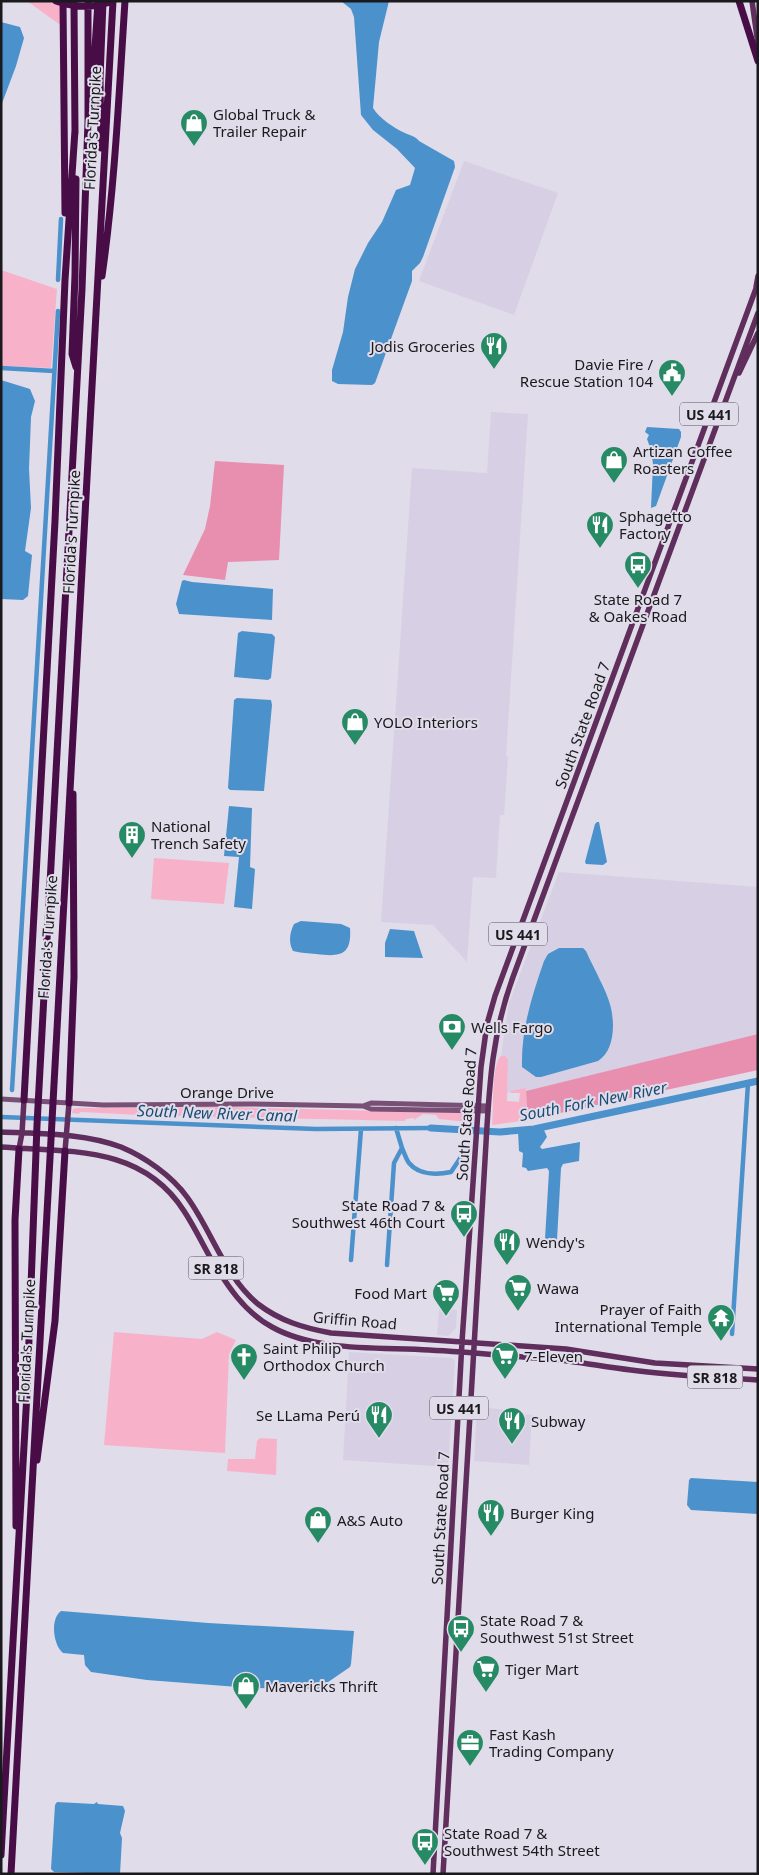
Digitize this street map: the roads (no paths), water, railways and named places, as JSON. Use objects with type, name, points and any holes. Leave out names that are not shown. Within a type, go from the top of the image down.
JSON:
[{"type":"highway","points":[[56,1],[82,7],[98,6],[113,1]]},
{"type":"highway","points":[[63,1],[66,173],[65,280]]},
{"type":"highway","points":[[74,1],[75,266],[72,354],[78,375]]},
{"type":"highway","name":"Florida's Turnpike","points":[[1,1855],[18,1546],[45,971],[78,375],[88,122],[88,1]]},
{"type":"highway","points":[[88,122],[92,100],[98,1]]},
{"type":"highway","points":[[103,169],[100,107],[104,1]]},
{"type":"highway","name":"Florida's Turnpike","points":[[11,1874],[48,1166],[72,776],[113,1]]},
{"type":"highway","points":[[97,313],[111,209],[125,1]]},
{"type":"highway","points":[[739,1],[758,61]]},
{"type":"highway","points":[[24,1100],[33,962],[65,280],[74,130]]},
{"type":"highway","points":[[68,1103],[74,977],[74,803],[72,776]]},
{"type":"highway","points":[[18,1546],[15,1517],[15,1282],[19,1149]]},
{"type":"highway","points":[[32,1485],[55,1321],[65,1151]]},
{"type":"main road","points":[[752,1],[758,44]]},
{"type":"main road","points":[[755,291],[758,276]]},
{"type":"main road","name":"South State Road 7","points":[[433,1874],[462,1342],[484,1039],[490,1011],[500,981],[758,283]]},
{"type":"main road","name":"South State Road 7","points":[[442,1874],[473,1343],[493,1048],[504,1000],[758,313]]},
{"type":"main road","points":[[723,406],[758,334]]},
{"type":"main road","points":[[619,658],[623,665],[624,676]]},
{"type":"main road","points":[[500,981],[504,988],[504,1000]]},
{"type":"main road","points":[[19,1149],[24,1100]]},
{"type":"main road","points":[[65,1151],[68,1128],[68,1103]]},
{"type":"main road","name":"Griffin Road","points":[[1,1132],[22,1129],[94,1139],[122,1148],[147,1161],[169,1178],[187,1196],[230,1272],[243,1289],[257,1303],[280,1318],[304,1328],[331,1333],[583,1351],[655,1363],[758,1369]]},
{"type":"main road","name":"Griffin Road","points":[[1,1147],[96,1153],[121,1160],[150,1176],[168,1190],[184,1210],[231,1290],[249,1311],[272,1328],[305,1341],[320,1344],[462,1352],[574,1361],[648,1372],[758,1380]]},
{"type":"main road","points":[[471,1213],[474,1224],[480,1231]]},
{"type":"main road","points":[[453,1504],[457,1514],[464,1520]]},
{"type":"main road","points":[[453,1520],[459,1525],[463,1533]]},
{"type":"street","name":"Orange Drive","points":[[1,1099],[68,1103],[363,1106],[371,1109],[415,1110],[488,1108]]},
{"type":"street","name":"Orange Drive","points":[[363,1106],[371,1103],[478,1108]]},
{"type":"street","points":[[415,1110],[424,1104]]},
{"type":"water","points":[[341,1],[389,1],[379,42],[373,108],[392,126],[454,161],[455,167],[423,257],[412,271],[412,281],[375,383],[372,385],[338,384],[332,381],[332,370],[343,332],[348,297],[355,269],[368,243],[382,222],[396,190],[410,185],[415,168],[397,149],[373,130],[361,115],[354,17],[351,9]]},
{"type":"water","points":[[1,22],[20,27],[24,38],[1,106]]},
{"type":"water","points":[[1,380],[30,389],[35,401],[31,417],[29,469],[31,508],[25,551],[32,555],[28,596],[23,600],[1,599]]},
{"type":"water","points":[[647,427],[679,429],[681,432],[681,437],[656,506],[651,508],[653,464],[647,439],[649,435],[645,432]]},
{"type":"water","points":[[182,581],[273,589],[272,620],[179,614],[176,604]]},
{"type":"water","points":[[242,631],[272,634],[275,637],[271,678],[268,680],[234,677],[238,633]]},
{"type":"water","points":[[237,698],[271,700],[264,791],[230,790],[228,788],[234,700]]},
{"type":"water","points":[[229,806],[252,808],[250,867],[255,869],[252,909],[234,907],[239,857],[224,856]]},
{"type":"water","points":[[597,822],[599,822],[607,862],[603,865],[586,864],[585,862]]},
{"type":"water","points":[[301,921],[341,924],[350,928],[349,944],[343,953],[332,955],[293,951],[290,941],[291,930],[294,924]]},
{"type":"water","points":[[390,929],[414,931],[423,958],[385,957],[385,943]]},
{"type":"water","points":[[559,948],[583,948],[586,951],[609,1002],[613,1022],[612,1037],[607,1051],[598,1061],[536,1077],[522,1067],[525,1026],[544,961],[548,954]]},
{"type":"water","points":[[544,1130],[547,1137],[540,1147],[542,1149],[580,1142],[579,1161],[563,1164],[561,1168],[557,1240],[545,1239],[549,1171],[547,1168],[528,1171],[522,1167],[523,1153],[519,1151],[518,1131]]},
{"type":"water","points":[[691,1478],[758,1482],[758,1514],[691,1510],[687,1505],[689,1480]]},
{"type":"water","points":[[61,1611],[208,1623],[354,1631],[351,1664],[350,1667],[318,1689],[251,1688],[147,1680],[91,1672],[85,1665],[84,1655],[63,1653],[57,1644],[54,1626],[55,1620]]},
{"type":"water","points":[[57,1802],[94,1804],[97,1802],[98,1804],[123,1806],[125,1811],[120,1833],[122,1838],[120,1874],[54,1872],[51,1869],[55,1805]]},
{"type":"waterway","points":[[58,280],[61,219]]},
{"type":"waterway","points":[[12,1090],[58,311]]},
{"type":"waterway","points":[[1,368],[54,371]]},
{"type":"waterway","name":"South Fork New River","points":[[431,1128],[500,1132],[534,1129],[758,1081]]},
{"type":"waterway","points":[[732,1334],[748,1083]]},
{"type":"waterway","name":"South New River Canal","points":[[1,1117],[316,1129],[431,1128]]},
{"type":"waterway","points":[[387,1265],[394,1163],[402,1148],[396,1128]]},
{"type":"waterway","points":[[351,1260],[361,1129]]},
{"type":"waterway","points":[[402,1148],[413,1167],[429,1173],[451,1172],[461,1157]]},
{"type":"place","name":"Global Truck & Trailer Repair","points":[[194,147]]},
{"type":"place","name":"Jodis Groceries","points":[[494,370]]},
{"type":"place","name":"Davie Fire / Rescue Station 104","points":[[672,397]]},
{"type":"place","name":"Artizan Coffee Roasters","points":[[614,484]]},
{"type":"place","name":"Sphagetto Factory","points":[[600,549]]},
{"type":"place","name":"State Road 7 & Oakes Road","points":[[638,589]]},
{"type":"place","name":"YOLO Interiors","points":[[355,746]]},
{"type":"place","name":"National Trench Safety","points":[[132,859]]},
{"type":"place","name":"Wells Fargo","points":[[452,1051]]},
{"type":"place","name":"State Road 7 & Southwest 46th Court","points":[[464,1238]]},
{"type":"place","name":"Wendy's","points":[[507,1266]]},
{"type":"place","name":"Wawa","points":[[518,1312]]},
{"type":"place","name":"Food Mart","points":[[446,1317]]},
{"type":"place","name":"Prayer of Faith International Temple","points":[[721,1342]]},
{"type":"place","name":"7-Eleven","points":[[505,1380]]},
{"type":"place","name":"Saint Philip Orthodox Church","points":[[244,1381]]},
{"type":"place","name":"Se LLama Perú","points":[[379,1439]]},
{"type":"place","name":"Subway","points":[[512,1445]]},
{"type":"place","name":"Burger King","points":[[491,1537]]},
{"type":"place","name":"A&S Auto","points":[[318,1544]]},
{"type":"place","name":"State Road 7 & Southwest 51st Street","points":[[461,1653]]},
{"type":"place","name":"Tiger Mart","points":[[486,1693]]},
{"type":"place","name":"Mavericks Thrift","points":[[246,1710]]},
{"type":"place","name":"Fast Kash Trading Company","points":[[470,1767]]},
{"type":"place","name":"State Road 7 & Southwest 54th Street","points":[[425,1866]]}]
